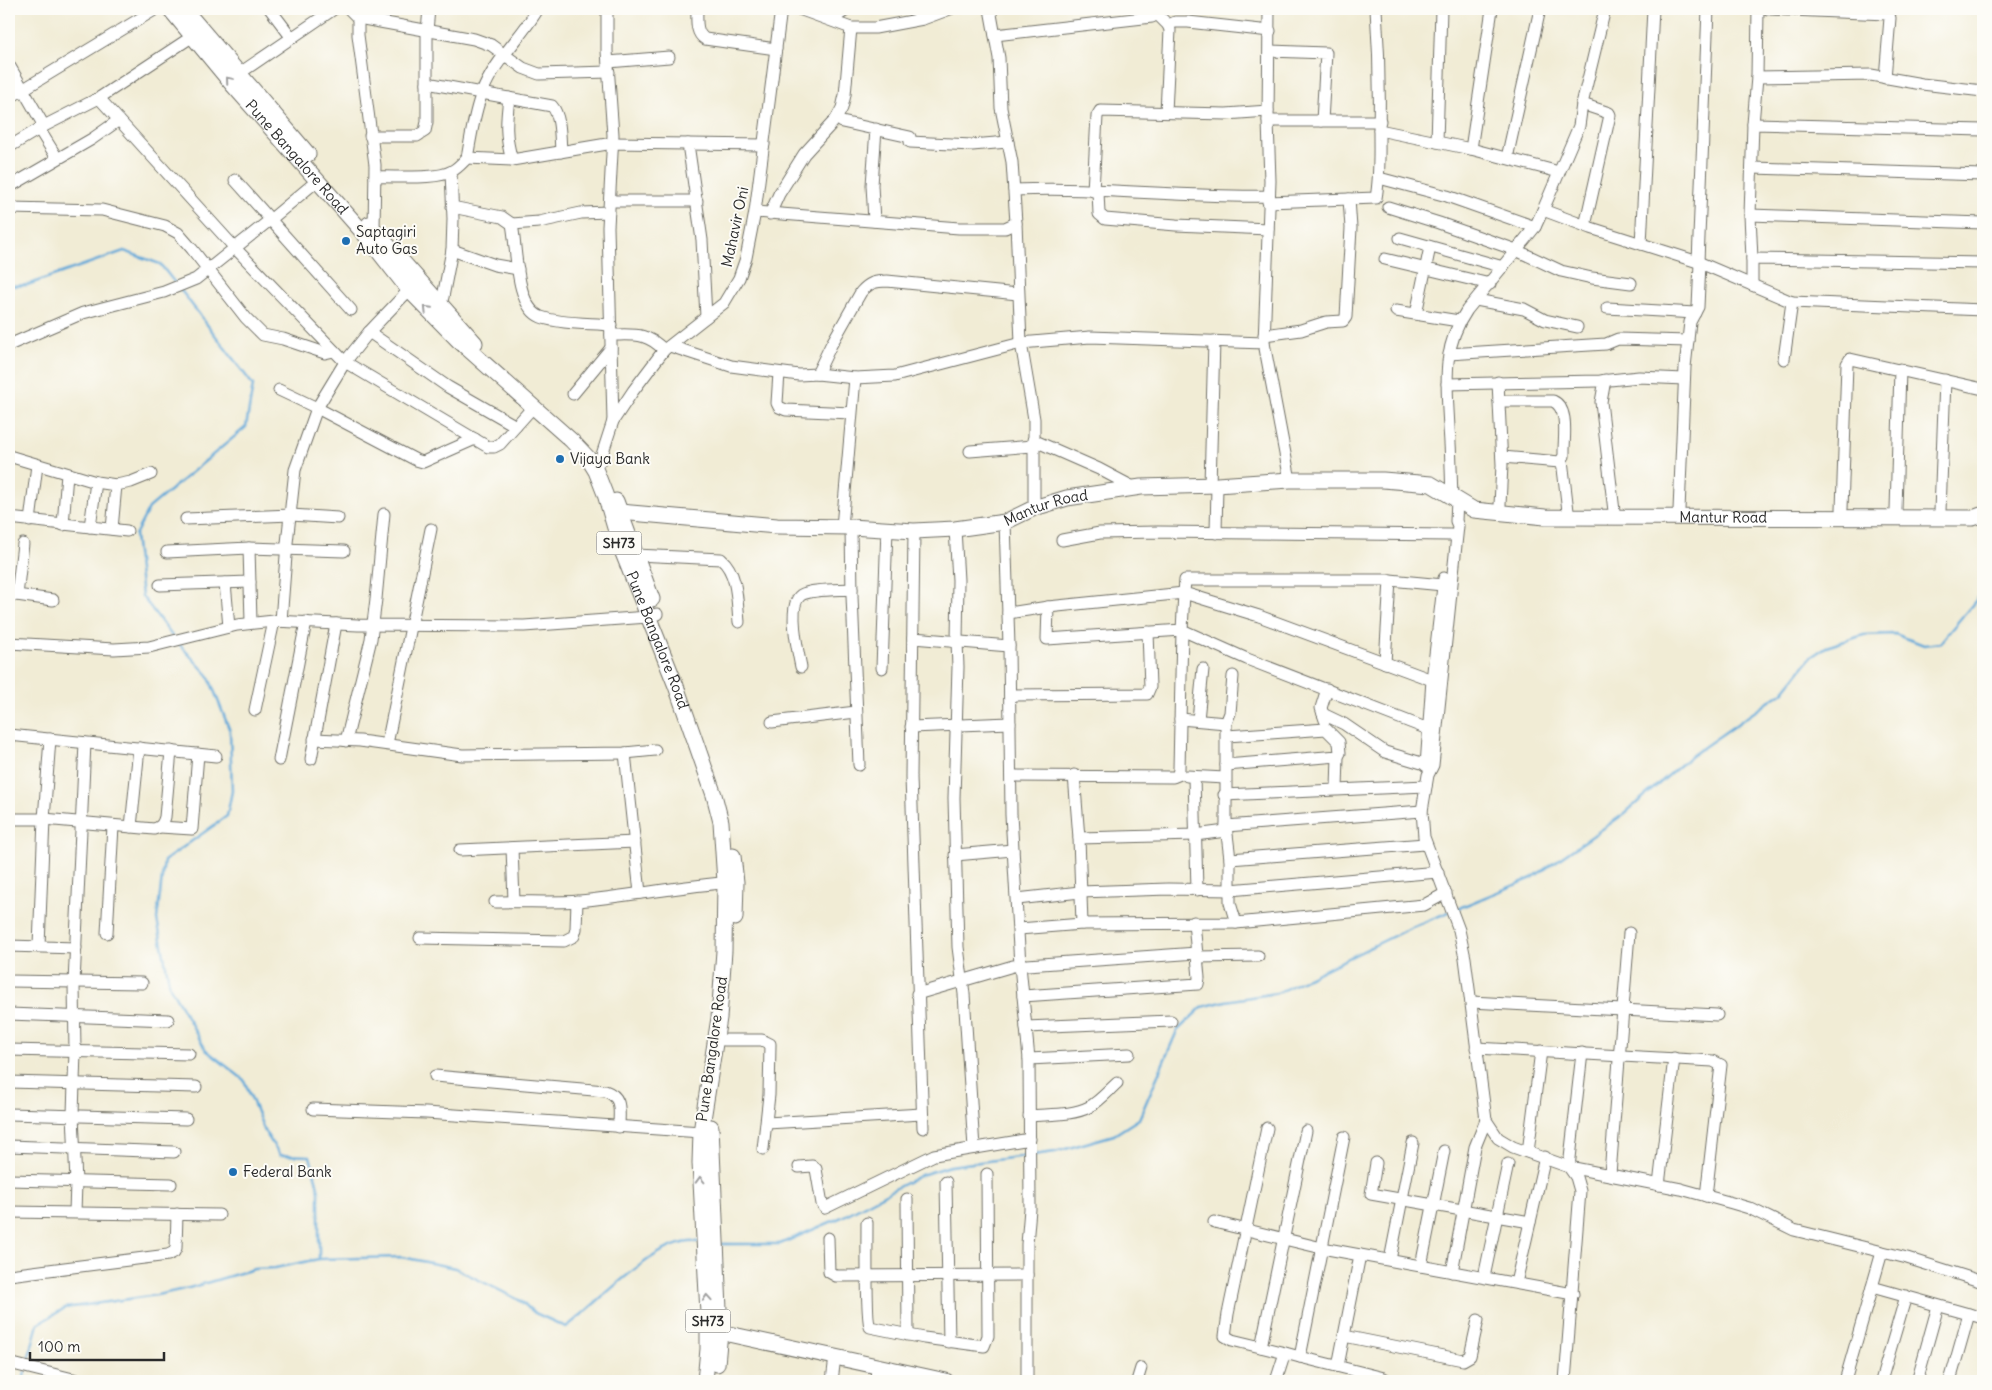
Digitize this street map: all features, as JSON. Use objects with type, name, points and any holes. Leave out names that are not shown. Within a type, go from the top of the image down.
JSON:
[{"type":"main road","name":"Pune Bangalore Road","points":[[170,9],[232,84],[368,238],[409,290],[459,341],[533,407],[573,430],[600,461],[636,555],[653,615],[729,814],[730,882],[734,945],[718,1018],[710,1131],[709,1225]]},
{"type":"main road","name":"Pune Bangalore Road","points":[[184,9],[473,342],[553,419],[588,458],[596,471],[605,494],[621,548],[653,615]]},
{"type":"main road","name":"Mantur Road","points":[[620,512],[777,526],[846,527],[914,531],[1005,522],[1034,508],[1068,498],[1135,488],[1290,480],[1383,480],[1431,484],[1474,510],[1570,518],[1973,518],[1982,515]]},
{"type":"main road","name":"Mantur Road","points":[[1458,500],[1568,511],[1896,510],[1940,511],[1982,515]]},
{"type":"main road","name":"Pune Bangalore Road","points":[[709,1225],[700,1163],[701,1132],[716,1060],[724,1040],[727,978]]},
{"type":"main road","name":"SH73","points":[[709,1225],[715,1381]]},
{"type":"main road","name":"SH73","points":[[705,1381],[708,1349],[714,1331]]},
{"type":"main road","points":[[714,1331],[835,1357],[876,1374],[946,1381]]},
{"type":"street","points":[[9,98],[156,9]]},
{"type":"street","points":[[270,9],[292,38]]},
{"type":"street","points":[[240,74],[334,9]]},
{"type":"street","points":[[349,9],[358,14],[490,44],[523,68],[539,74],[608,67],[669,57]]},
{"type":"street","points":[[370,136],[417,136],[425,131],[427,122],[427,31],[429,9]]},
{"type":"street","points":[[375,177],[438,176],[451,172],[467,158],[482,92],[504,54],[530,23],[538,9]]},
{"type":"street","points":[[606,9],[613,143],[610,206],[613,421]]},
{"type":"street","points":[[697,9],[698,31],[700,36],[705,39],[776,49]]},
{"type":"street","name":"Mahavir Oni","points":[[600,461],[613,421],[633,391],[667,348],[724,303],[739,278],[746,258],[755,212],[781,9]]},
{"type":"street","points":[[799,9],[851,28],[875,28],[913,21],[950,9]]},
{"type":"street","points":[[831,20],[848,9]]},
{"type":"street","points":[[990,9],[999,58],[1001,108],[1012,162],[1021,343],[1034,419],[1034,508]]},
{"type":"street","points":[[1269,9],[1269,199],[1264,339],[1290,480]]},
{"type":"street","points":[[1014,190],[1051,188],[1269,199],[1376,198],[1380,178],[1380,62],[1376,9]]},
{"type":"street","points":[[1437,142],[1442,9]]},
{"type":"street","points":[[1471,149],[1492,9]]},
{"type":"street","points":[[1507,158],[1540,9]]},
{"type":"street","points":[[1224,795],[1337,789],[1426,775],[1433,766],[1458,526],[1456,521],[1458,500],[1447,384],[1451,341],[1459,321],[1534,227],[1543,210],[1579,126],[1582,104],[1606,9]]},
{"type":"street","points":[[1641,244],[1653,9]]},
{"type":"street","points":[[1679,510],[1684,379],[1690,322],[1698,307],[1708,9]]},
{"type":"street","points":[[1752,285],[1750,215],[1753,124],[1757,77],[1758,9]]},
{"type":"street","points":[[1768,9],[1887,14],[1890,18],[1886,78]]},
{"type":"street","points":[[995,35],[1152,17],[1158,11],[1170,30],[1166,112]]},
{"type":"street","points":[[358,14],[358,35],[375,177],[374,230]]},
{"type":"street","points":[[1168,25],[1175,22],[1188,22],[1270,31]]},
{"type":"street","points":[[770,214],[779,194],[804,154],[836,119],[842,108],[845,95],[851,28]]},
{"type":"street","points":[[9,147],[41,127],[99,98],[192,36]]},
{"type":"street","points":[[1270,51],[1326,53],[1322,120]]},
{"type":"street","points":[[10,70],[57,158]]},
{"type":"street","points":[[1757,77],[1853,74],[1983,91]]},
{"type":"street","points":[[427,83],[552,106],[558,119],[561,152]]},
{"type":"street","points":[[99,98],[235,248],[345,362],[488,447],[500,444],[533,407]]},
{"type":"street","points":[[509,98],[506,126],[512,160]]},
{"type":"street","points":[[1582,104],[1605,110],[1610,115],[1585,226]]},
{"type":"street","points":[[1268,229],[1176,225],[1105,219],[1099,214],[1095,191],[1098,113],[1104,110],[1226,114],[1380,126],[1559,172]]},
{"type":"street","points":[[9,187],[92,139],[119,120]]},
{"type":"street","points":[[842,122],[876,129],[910,140],[972,145],[1008,142]]},
{"type":"street","points":[[1753,124],[1983,130]]},
{"type":"street","points":[[874,221],[872,185],[876,129]]},
{"type":"street","points":[[467,158],[512,160],[613,143],[764,145]]},
{"type":"street","points":[[688,144],[702,240],[706,317]]},
{"type":"street","points":[[1752,168],[1983,175]]},
{"type":"street","points":[[440,305],[444,298],[452,250],[451,172]]},
{"type":"street","points":[[1380,178],[1446,196],[1534,227]]},
{"type":"street","points":[[235,180],[351,310]]},
{"type":"street","points":[[9,345],[83,313],[164,292],[196,279],[318,180]]},
{"type":"street","points":[[512,224],[518,269],[526,302],[539,317],[645,336],[667,348],[731,366],[855,378],[896,376],[1021,343],[1090,337],[1214,341],[1264,339],[1326,322],[1343,321],[1346,317],[1351,228],[1349,199]]},
{"type":"street","points":[[452,207],[502,217],[512,224],[539,222],[610,206],[697,201]]},
{"type":"street","points":[[1388,207],[1516,250],[1561,270],[1592,278],[1631,283]]},
{"type":"street","points":[[9,208],[102,210],[166,226],[178,233],[246,318],[263,335],[283,339],[325,353],[334,351]]},
{"type":"street","points":[[1543,210],[1585,226],[1699,263],[1792,302],[1983,310]]},
{"type":"street","points":[[755,212],[959,228],[1005,228],[1016,223]]},
{"type":"street","points":[[1750,215],[1983,223]]},
{"type":"street","points":[[1400,238],[1503,267]]},
{"type":"street","points":[[1416,314],[1430,247]]},
{"type":"street","points":[[452,250],[495,264],[518,269]]},
{"type":"street","points":[[1385,259],[1490,284]]},
{"type":"street","points":[[1752,259],[1983,264]]},
{"type":"street","points":[[817,374],[830,345],[861,292],[868,285],[876,281],[1018,294]]},
{"type":"street","points":[[255,710],[278,621],[295,470],[318,408],[345,362],[369,332],[409,290]]},
{"type":"street","points":[[1476,300],[1524,309],[1545,320],[1577,327]]},
{"type":"street","points":[[1784,359],[1792,302]]},
{"type":"street","points":[[1607,308],[1695,313]]},
{"type":"street","points":[[1396,311],[1459,321]]},
{"type":"street","points":[[369,332],[448,387],[516,426]]},
{"type":"street","points":[[1449,354],[1606,344],[1618,339],[1688,341]]},
{"type":"street","points":[[1214,341],[1216,533]]},
{"type":"street","points":[[572,394],[611,348]]},
{"type":"street","points":[[1842,510],[1848,362],[1853,358],[1983,390]]},
{"type":"street","points":[[1896,510],[1900,369]]},
{"type":"street","points":[[779,372],[777,403],[779,408],[794,411],[851,413]]},
{"type":"street","points":[[1447,384],[1604,380],[1639,377],[1684,379]]},
{"type":"street","points":[[855,378],[851,413],[846,527],[852,590],[859,765]]},
{"type":"street","points":[[1604,380],[1601,402],[1614,511]]},
{"type":"street","points":[[1940,511],[1945,380]]},
{"type":"street","points":[[1498,382],[1502,457],[1500,505]]},
{"type":"street","points":[[279,390],[423,462],[475,439]]},
{"type":"street","points":[[1499,402],[1549,401],[1556,403],[1563,415],[1564,451],[1562,460],[1568,511]]},
{"type":"street","points":[[970,451],[1034,443],[1099,468],[1135,488]]},
{"type":"street","points":[[1502,457],[1556,463],[1562,460]]},
{"type":"street","points":[[9,459],[38,465],[96,482],[116,485],[131,482],[151,474]]},
{"type":"street","points":[[30,521],[38,465]]},
{"type":"street","points":[[63,524],[67,474]]},
{"type":"street","points":[[90,527],[96,482]]},
{"type":"street","points":[[112,529],[116,485]]},
{"type":"street","points":[[346,740],[373,624],[384,514]]},
{"type":"street","points":[[186,519],[291,516],[338,518]]},
{"type":"street","points":[[9,518],[127,531]]},
{"type":"street","points":[[1456,521],[1452,526],[1443,585],[1432,680],[1422,811],[1425,844],[1438,872],[1459,930],[1465,958],[1486,1120],[1498,1138],[1513,1147],[1569,1167],[1610,1174],[1706,1196],[1749,1208],[1794,1230],[1946,1269],[1983,1282]]},
{"type":"street","points":[[1005,522],[1014,850],[1030,1116],[1030,1209],[1027,1244],[1027,1381]]},
{"type":"street","points":[[955,528],[958,580],[958,667],[954,798],[955,855],[958,948],[974,1148]]},
{"type":"street","points":[[387,744],[432,529]]},
{"type":"street","points":[[882,668],[887,529]]},
{"type":"street","points":[[914,531],[911,805],[923,1128]]},
{"type":"street","points":[[1062,540],[1100,534],[1158,532],[1451,535]]},
{"type":"street","points":[[23,544],[13,594],[53,600]]},
{"type":"street","points":[[248,548],[251,622]]},
{"type":"street","points":[[167,552],[248,548],[344,551]]},
{"type":"street","points":[[636,555],[721,558],[730,568],[733,577],[738,622]]},
{"type":"street","points":[[1177,775],[1179,769],[1185,580],[1390,580],[1443,585]]},
{"type":"street","points":[[1385,663],[1390,580]]},
{"type":"street","points":[[160,585],[250,582]]},
{"type":"street","points":[[225,583],[229,627]]},
{"type":"street","points":[[800,667],[795,626],[796,602],[801,595],[809,592],[852,590]]},
{"type":"street","points":[[1008,612],[1184,593],[1259,616],[1432,680]]},
{"type":"street","points":[[1048,607],[1047,639],[1182,630],[1247,659],[1428,729]]},
{"type":"street","points":[[9,642],[114,649],[149,647],[251,622],[524,626],[653,615]]},
{"type":"street","points":[[279,760],[306,622]]},
{"type":"street","points":[[311,759],[336,624]]},
{"type":"street","points":[[1010,694],[1147,694],[1150,687],[1148,632]]},
{"type":"street","points":[[912,638],[1009,646]]},
{"type":"street","points":[[1198,720],[1203,669]]},
{"type":"street","points":[[1233,676],[1230,713],[1226,723],[1224,795],[1230,859],[1230,903],[1236,923]]},
{"type":"street","points":[[1327,689],[1321,708],[1326,729],[1339,742],[1337,789]]},
{"type":"street","points":[[772,722],[856,712]]},
{"type":"street","points":[[1323,714],[1344,724],[1385,752],[1426,775]]},
{"type":"street","points":[[1180,719],[1226,723]]},
{"type":"street","points":[[911,727],[1010,723]]},
{"type":"street","points":[[1227,736],[1326,729]]},
{"type":"street","points":[[9,735],[216,756]]},
{"type":"street","points":[[39,946],[44,819],[50,739]]},
{"type":"street","points":[[314,739],[387,744],[430,752],[462,755],[625,753],[655,750]]},
{"type":"street","points":[[75,1212],[76,1183],[73,1114],[75,1051],[74,983],[86,743]]},
{"type":"street","points":[[131,827],[138,748]]},
{"type":"street","points":[[160,827],[165,817],[170,751]]},
{"type":"street","points":[[625,753],[640,893]]},
{"type":"street","points":[[9,819],[44,819],[154,829],[160,827],[192,829],[198,754]]},
{"type":"street","points":[[1226,764],[1338,756]]},
{"type":"street","points":[[1074,775],[1079,838],[1082,924]]},
{"type":"street","points":[[1011,776],[1173,777],[1177,775],[1225,778]]},
{"type":"street","points":[[1194,777],[1197,890]]},
{"type":"street","points":[[1079,838],[1195,835],[1226,829],[1422,811]]},
{"type":"street","points":[[107,933],[113,826]]},
{"type":"street","points":[[460,850],[634,842]]},
{"type":"street","points":[[1230,859],[1425,844]]},
{"type":"street","points":[[512,848],[514,901]]},
{"type":"street","points":[[955,855],[1014,850]]},
{"type":"street","points":[[1017,899],[1080,892],[1230,890],[1438,872]]},
{"type":"street","points":[[495,902],[577,901],[688,885],[730,882]]},
{"type":"street","points":[[1019,929],[1082,924],[1236,923],[1424,905],[1447,895]]},
{"type":"street","points":[[420,938],[564,941],[574,936],[577,901]]},
{"type":"street","points":[[1023,996],[1194,985],[1199,982],[1194,922]]},
{"type":"street","points":[[1610,1174],[1629,933]]},
{"type":"street","points":[[9,946],[76,948]]},
{"type":"street","points":[[917,994],[1020,965],[1197,955],[1258,956]]},
{"type":"street","points":[[9,981],[142,983]]},
{"type":"street","points":[[1471,1002],[1717,1015]]},
{"type":"street","points":[[9,1014],[168,1020]]},
{"type":"street","points":[[1026,1027],[1171,1021]]},
{"type":"street","points":[[724,1040],[762,1040],[770,1044],[767,1124],[763,1149]]},
{"type":"street","points":[[1476,1048],[1674,1058],[1713,1061],[1721,1065],[1706,1196]]},
{"type":"street","points":[[9,1050],[189,1054]]},
{"type":"street","points":[[1528,1152],[1541,1051]]},
{"type":"street","points":[[1564,1381],[1573,1294],[1580,1190],[1576,1177],[1569,1167],[1582,1053]]},
{"type":"street","points":[[1028,1059],[1129,1054]]},
{"type":"street","points":[[1659,1185],[1674,1058]]},
{"type":"street","points":[[436,1076],[605,1090],[613,1093],[618,1099],[619,1127]]},
{"type":"street","points":[[9,1082],[143,1084],[196,1087]]},
{"type":"street","points":[[1030,1116],[1080,1110],[1100,1099],[1117,1083]]},
{"type":"street","points":[[313,1108],[426,1113],[701,1132]]},
{"type":"street","points":[[9,1114],[73,1114],[186,1119]]},
{"type":"street","points":[[767,1124],[922,1114]]},
{"type":"street","points":[[1452,1272],[1475,1147],[1486,1120]]},
{"type":"street","points":[[1267,1128],[1225,1336],[1232,1340],[1384,1378],[1387,1381]]},
{"type":"street","points":[[1260,1347],[1306,1131]]},
{"type":"street","points":[[1300,1357],[1344,1137]]},
{"type":"street","points":[[799,1167],[812,1166],[816,1170],[822,1204],[825,1208],[934,1155],[974,1148],[1030,1143]]},
{"type":"street","points":[[1390,1260],[1413,1143]]},
{"type":"street","points":[[9,1146],[174,1152]]},
{"type":"street","points":[[1421,1266],[1444,1151]]},
{"type":"street","points":[[1516,1283],[1544,1157]]},
{"type":"street","points":[[1376,1163],[1371,1194],[1530,1222]]},
{"type":"street","points":[[1484,1277],[1508,1164]]},
{"type":"street","points":[[867,1223],[868,1324],[873,1328],[908,1335],[982,1346],[986,1344],[988,1336],[987,1174]]},
{"type":"street","points":[[9,1180],[171,1184]]},
{"type":"street","points":[[946,1182],[949,1342]]},
{"type":"street","points":[[907,1199],[908,1335]]},
{"type":"street","points":[[9,1212],[219,1215]]},
{"type":"street","points":[[9,1275],[168,1255],[174,1252],[176,1248],[177,1214]]},
{"type":"street","points":[[1214,1222],[1322,1248],[1573,1294]]},
{"type":"street","points":[[828,1238],[828,1267],[832,1275],[1027,1274]]},
{"type":"street","points":[[1845,1381],[1882,1252]]},
{"type":"street","points":[[1338,1366],[1360,1255]]},
{"type":"street","points":[[1872,1288],[1983,1318]]},
{"type":"street","points":[[1881,1381],[1906,1296]]},
{"type":"street","points":[[1916,1381],[1938,1306]]},
{"type":"street","points":[[1950,1381],[1969,1314]]},
{"type":"street","points":[[1344,1336],[1463,1360],[1470,1356],[1478,1320]]},
{"type":"street","points":[[1276,1381],[1285,1353]]},
{"type":"street","points":[[832,1381],[835,1357]]},
{"type":"street","points":[[9,1363],[46,1374],[81,1381]]},
{"type":"street","points":[[1137,1381],[1141,1368]]},
{"type":"waterway","points":[[9,286],[27,285],[124,251],[160,264],[175,283]]},
{"type":"waterway","points":[[172,636],[142,596],[135,535],[149,508],[246,427],[253,385],[180,289]]},
{"type":"waterway","points":[[1454,910],[1532,878],[1624,814],[1691,756],[1783,692],[1811,657],[1826,647],[1864,635],[1895,634],[1924,645],[1940,643],[1983,592]]},
{"type":"waterway","points":[[27,1364],[38,1324],[65,1308],[157,1295],[189,1288],[254,1269],[275,1268],[319,1259],[319,1191],[310,1156],[280,1155],[265,1132],[244,1080],[206,1050],[170,987],[157,919],[164,861],[227,816],[232,791],[230,731],[208,675],[179,644]]},
{"type":"waterway","points":[[1033,1155],[1055,1152],[1114,1135],[1139,1119],[1177,1031],[1202,1007],[1277,993],[1412,927],[1449,912]]},
{"type":"waterway","points":[[721,1244],[780,1244],[842,1217],[921,1175],[950,1166],[1025,1156]]},
{"type":"waterway","points":[[319,1259],[402,1257],[455,1268],[519,1300],[535,1313],[566,1327],[646,1261],[664,1250],[681,1244],[698,1242]]},
{"type":"waterway","points":[[23,1381],[25,1372]]},
{"type":"place","name":"Saptagiri Auto Gas","points":[[346,241]]},
{"type":"place","name":"Vijaya Bank","points":[[560,459]]},
{"type":"place","name":"Federal Bank","points":[[233,1172]]}]
